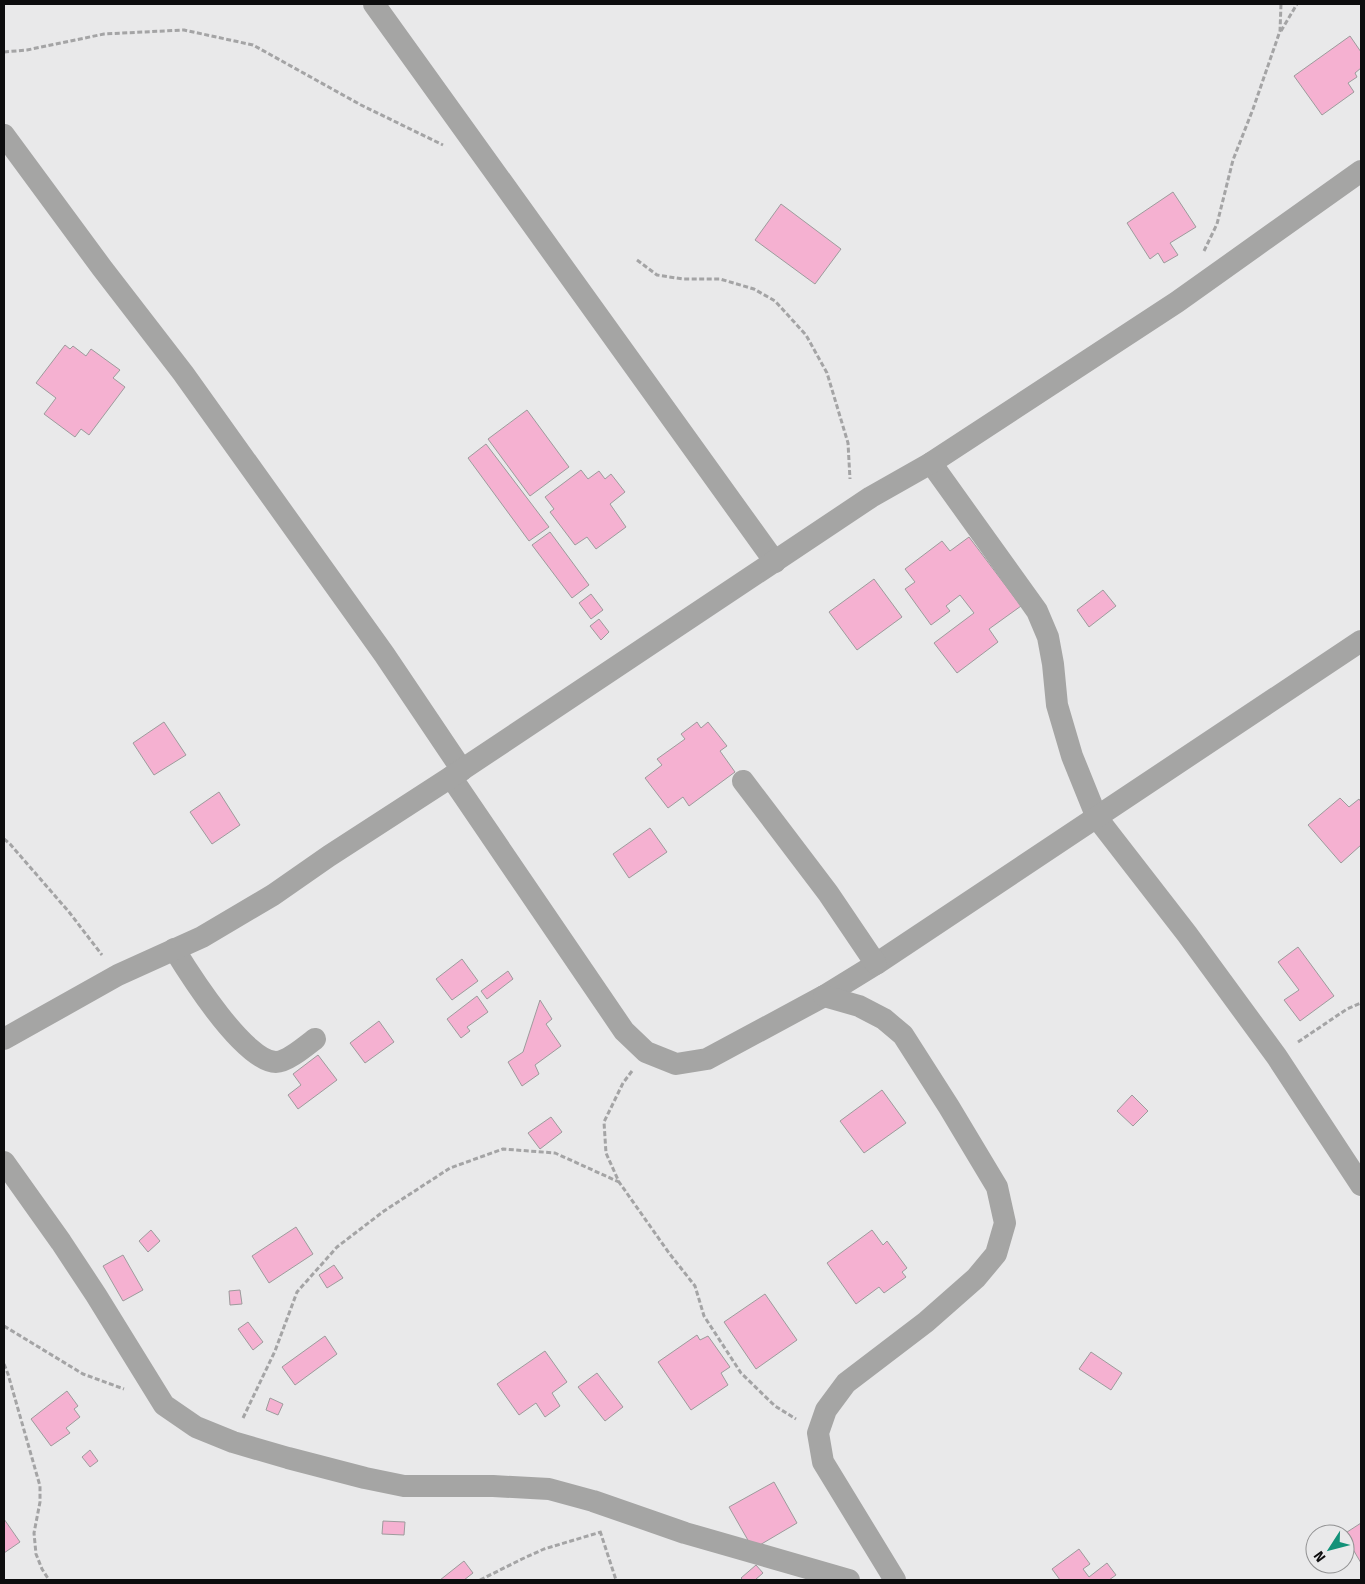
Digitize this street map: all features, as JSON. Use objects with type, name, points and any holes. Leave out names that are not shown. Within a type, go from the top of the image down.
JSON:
[{"type":"street","points":[[374,4],[775,562]]},
{"type":"street","points":[[4,135],[102,268],[183,373],[384,654],[457,773],[624,1031],[646,1052],[676,1064],[706,1059],[824,996],[876,964],[1361,641]]},
{"type":"street","points":[[4,1040],[118,975],[202,937],[272,895],[871,497],[931,463],[1177,302],[1361,171]]},
{"type":"street","points":[[931,463],[1037,611],[1048,637],[1054,664],[1059,714],[1072,756],[1097,818],[1187,934],[1277,1057],[1361,1185]]},
{"type":"street","points":[[743,781],[828,893],[876,964]]},
{"type":"street","points":[[174,950],[241,1042],[266,1061],[277,1062],[298,1052],[316,1039]]},
{"type":"street","points":[[824,996],[859,1006],[884,1019],[903,1036],[949,1107],[996,1187],[1005,1224],[996,1254],[976,1278],[926,1322],[846,1383],[826,1410],[818,1433],[823,1462],[895,1580]]},
{"type":"street","points":[[4,1162],[81,1272],[164,1405],[196,1427],[233,1442],[334,1470],[404,1486],[493,1486],[549,1489],[593,1501],[685,1533],[849,1580]]},
{"type":"path","points":[[1280,31],[1281,4]]},
{"type":"path","points":[[1199,259],[1217,224],[1233,160],[1280,31],[1297,4]]},
{"type":"path","points":[[4,52],[27,50],[104,34],[184,30],[236,41],[253,45],[361,104],[449,148]]},
{"type":"path","points":[[638,260],[657,275],[683,279],[720,279],[754,289],[775,301],[806,335],[827,372],[848,443],[852,510]]},
{"type":"path","points":[[4,839],[69,912],[118,975]]},
{"type":"path","points":[[1277,1057],[1347,1009],[1361,1003]]},
{"type":"path","points":[[646,1052],[623,1083],[604,1122],[606,1153],[619,1182],[669,1253],[695,1286],[704,1316],[741,1373],[775,1406],[818,1433]]},
{"type":"path","points":[[233,1442],[298,1292],[337,1247],[384,1211],[450,1168],[503,1149],[555,1153],[619,1182]]},
{"type":"path","points":[[4,1326],[83,1374],[164,1405]]},
{"type":"path","points":[[4,1364],[40,1486],[40,1502],[34,1532],[36,1554],[49,1580]]},
{"type":"path","points":[[593,1501],[616,1580]]},
{"type":"path","points":[[480,1580],[544,1549],[601,1532]]},
{"type":"building","points":[[1350,36],[1361,52],[1361,68],[1355,73],[1357,77],[1348,83],[1354,92],[1322,115],[1294,76]]},
{"type":"building","points":[[1173,192],[1196,227],[1170,243],[1178,255],[1164,263],[1158,253],[1150,259],[1127,223]]},
{"type":"building","points":[[781,204],[841,249],[815,284],[755,240]]},
{"type":"building","points":[[65,345],[70,349],[73,346],[86,356],[91,349],[120,370],[113,378],[125,387],[89,435],[81,429],[75,437],[44,414],[56,398],[36,383]]},
{"type":"building","points":[[527,410],[569,467],[530,496],[488,439]]},
{"type":"building","points":[[486,444],[549,527],[529,541],[468,458]]},
{"type":"building","points":[[581,470],[588,479],[599,471],[605,479],[611,474],[625,492],[610,504],[626,527],[596,549],[587,537],[575,545],[550,512],[554,509],[545,497]]},
{"type":"building","points":[[550,532],[589,585],[572,598],[532,545]]},
{"type":"building","points":[[969,537],[1021,606],[989,629],[998,642],[957,673],[934,643],[974,613],[960,595],[946,606],[950,611],[931,625],[905,589],[915,582],[905,569],[942,541],[950,551]]},
{"type":"building","points":[[874,579],[902,617],[857,650],[829,612]]},
{"type":"building","points":[[1103,590],[1116,606],[1089,627],[1077,610]]},
{"type":"building","points":[[591,594],[603,610],[591,619],[579,603]]},
{"type":"building","points":[[599,619],[609,632],[601,640],[590,626]]},
{"type":"building","points":[[164,722],[186,755],[154,775],[133,743]]},
{"type":"building","points":[[697,722],[701,728],[708,722],[727,746],[720,751],[735,772],[689,806],[683,797],[668,808],[645,778],[662,765],[657,759],[685,739],[681,734]]},
{"type":"building","points":[[219,792],[240,825],[212,844],[190,812]]},
{"type":"building","points":[[1340,798],[1349,807],[1359,799],[1361,802],[1361,845],[1341,863],[1308,825]]},
{"type":"building","points":[[650,828],[667,852],[629,878],[613,854]]},
{"type":"building","points":[[1298,947],[1334,996],[1300,1021],[1284,1000],[1299,990],[1278,962]]},
{"type":"building","points":[[462,959],[478,981],[452,1000],[436,979]]},
{"type":"building","points":[[508,971],[513,979],[487,999],[481,991]]},
{"type":"building","points":[[477,996],[488,1012],[467,1027],[470,1031],[461,1038],[447,1019]]},
{"type":"building","points":[[540,1000],[552,1019],[546,1024],[561,1046],[535,1065],[539,1074],[522,1086],[508,1062],[523,1052]]},
{"type":"building","points":[[379,1021],[394,1042],[365,1063],[350,1043]]},
{"type":"building","points":[[318,1055],[337,1080],[298,1109],[288,1095],[301,1085],[293,1074]]},
{"type":"building","points":[[882,1090],[906,1123],[864,1153],[840,1121]]},
{"type":"building","points":[[1132,1095],[1148,1111],[1133,1126],[1117,1111]]},
{"type":"building","points":[[551,1117],[562,1132],[540,1149],[528,1133]]},
{"type":"building","points":[[296,1227],[313,1254],[269,1283],[252,1256]]},
{"type":"building","points":[[151,1230],[160,1241],[148,1252],[139,1241]]},
{"type":"building","points":[[872,1230],[883,1245],[887,1241],[907,1268],[902,1272],[906,1277],[884,1293],[879,1287],[856,1304],[827,1263]]},
{"type":"building","points":[[123,1255],[143,1290],[123,1301],[103,1266]]},
{"type":"building","points":[[334,1265],[343,1278],[327,1288],[319,1275]]},
{"type":"building","points":[[240,1290],[242,1304],[230,1305],[229,1291]]},
{"type":"building","points":[[765,1294],[797,1340],[756,1369],[724,1322]]},
{"type":"building","points":[[248,1322],[263,1342],[253,1350],[238,1329]]},
{"type":"building","points":[[697,1335],[700,1340],[708,1336],[730,1367],[721,1373],[728,1385],[691,1410],[658,1362]]},
{"type":"building","points":[[325,1336],[337,1354],[295,1385],[282,1367]]},
{"type":"building","points":[[545,1351],[567,1382],[552,1393],[560,1406],[545,1417],[536,1403],[519,1415],[497,1384]]},
{"type":"building","points":[[1091,1352],[1122,1373],[1111,1390],[1079,1369]]},
{"type":"building","points":[[597,1373],[623,1407],[605,1421],[578,1387]]},
{"type":"building","points":[[67,1391],[78,1406],[74,1409],[80,1417],[66,1428],[70,1433],[51,1446],[31,1419]]},
{"type":"building","points":[[270,1398],[283,1404],[278,1415],[266,1410]]},
{"type":"building","points":[[90,1450],[98,1461],[90,1467],[82,1457]]},
{"type":"building","points":[[774,1482],[797,1523],[753,1549],[729,1507]]},
{"type":"building","points":[[4,1519],[20,1542],[4,1553]]},
{"type":"building","points":[[383,1521],[405,1522],[404,1535],[382,1534]]},
{"type":"building","points":[[1361,1523],[1361,1563],[1355,1553],[1355,1527]]},
{"type":"building","points":[[1079,1549],[1090,1564],[1083,1569],[1089,1577],[1107,1563],[1116,1575],[1109,1580],[1060,1580],[1052,1569]]},
{"type":"building","points":[[464,1561],[473,1573],[464,1580],[440,1580]]},
{"type":"building","points":[[756,1565],[763,1573],[755,1580],[743,1580],[741,1578]]}]
